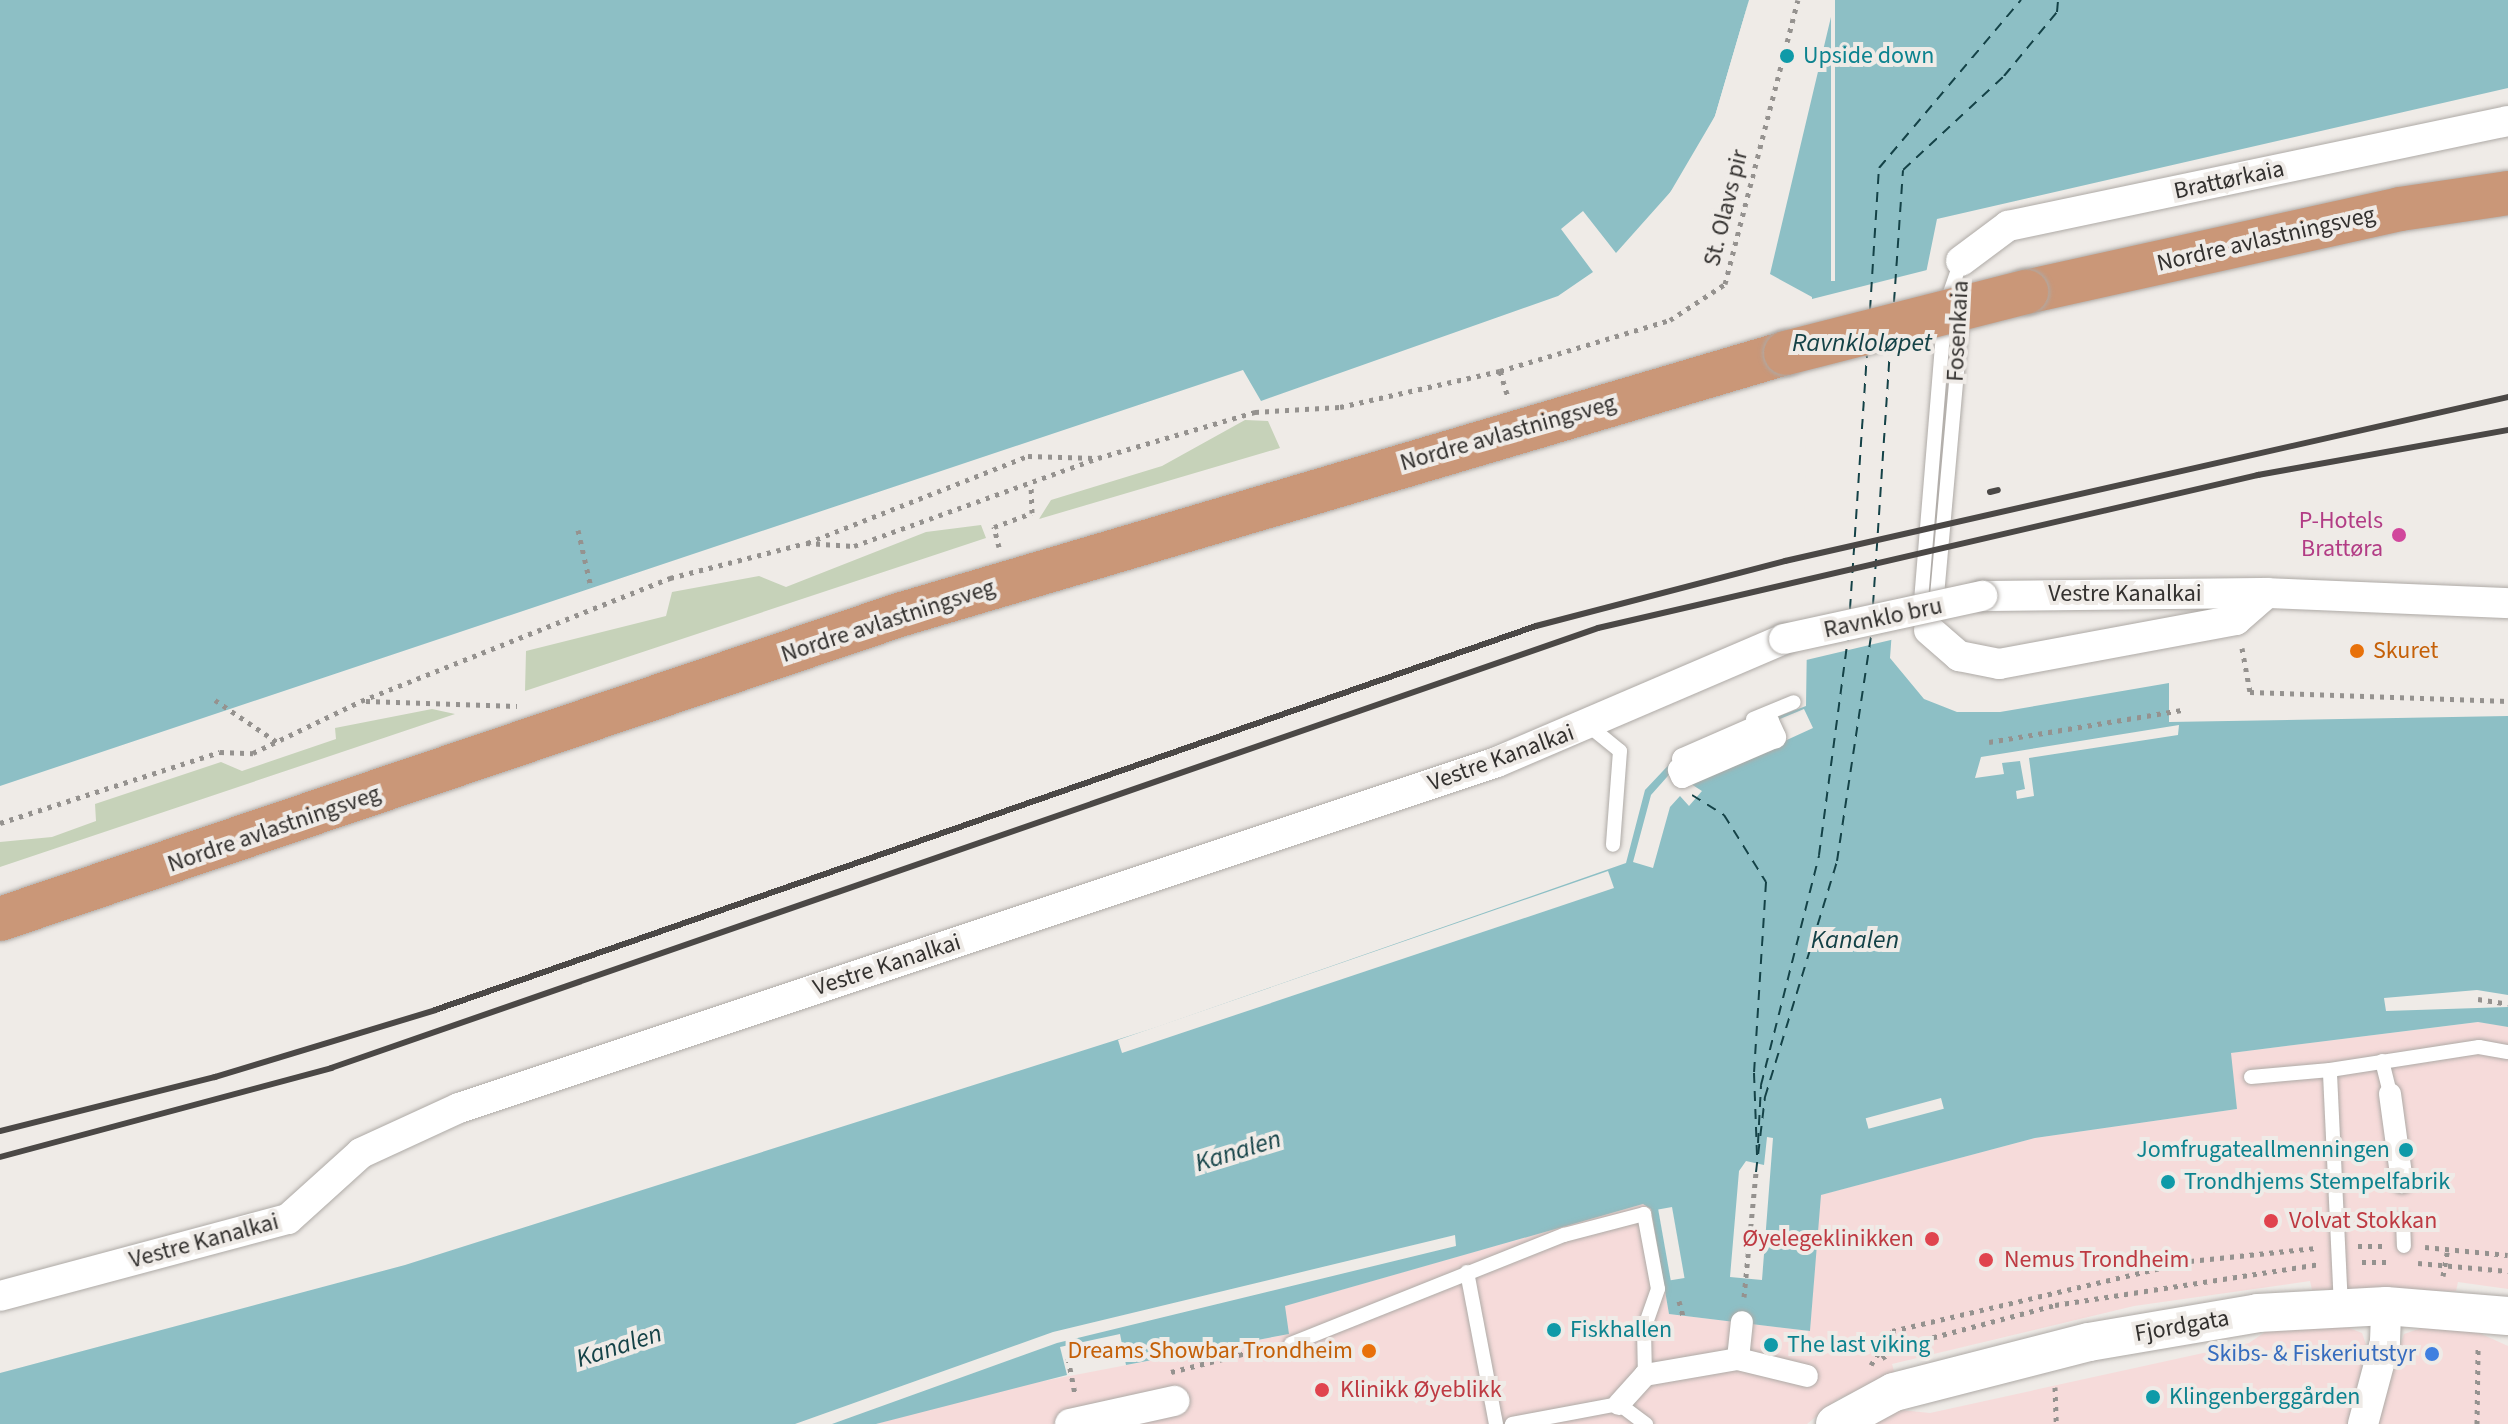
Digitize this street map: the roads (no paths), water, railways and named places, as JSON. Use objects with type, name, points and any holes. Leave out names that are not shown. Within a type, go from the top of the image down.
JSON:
[{"type":"highway","name":"Nordre avlastningsveg","points":[[0,919],[899,615],[1786,353],[2026,292],[2400,209],[2508,193]]},
{"type":"street","name":"Brattørkaia","points":[[1961,261],[2008,226],[2508,121]]},
{"type":"street","name":"Fosenkaia","points":[[1929,630],[1959,656],[1999,664],[2236,620],[2267,593]]},
{"type":"street","name":"Vestre Kanalkai","points":[[1982,596],[2267,593]]},
{"type":"street","points":[[2267,593],[2508,603]]},
{"type":"street","name":"Ravnklo bru","points":[[1784,639],[1982,596]]},
{"type":"street","name":"Vestre Kanalkai","points":[[0,1296],[288,1219],[361,1153],[459,1108],[1497,762],[1784,639]]},
{"type":"street","points":[[1768,722],[1775,737],[1682,777],[1679,770],[1764,732],[1685,765],[1683,759],[1768,722]]},
{"type":"street","points":[[2389,1091],[2402,1182]]},
{"type":"street","points":[[2363,1424],[2385,1342],[2386,1306]]},
{"type":"street","name":"Fjordgata","points":[[1856,1401],[2089,1342],[2341,1307],[2386,1306],[2508,1316]]},
{"type":"street","points":[[1738,1359],[1742,1322]]},
{"type":"street","points":[[1619,1404],[1645,1375],[1738,1359],[1807,1376]]},
{"type":"street","points":[[1070,1424],[1174,1401]]},
{"type":"lane","name":"Fosenkaia","points":[[1929,630],[1919,610],[1944,322],[1961,261]]},
{"type":"lane","points":[[1683,747],[1794,702]]},
{"type":"lane","points":[[1588,725],[1620,751],[1613,845]]},
{"type":"lane","points":[[2251,1077],[2330,1070],[2479,1047],[2508,1052]]},
{"type":"lane","points":[[2382,1061],[2389,1091]]},
{"type":"lane","points":[[2330,1070],[2341,1307]]},
{"type":"lane","points":[[1291,1344],[1467,1272],[1644,1214],[1658,1289],[1644,1329],[1645,1375]]},
{"type":"lane","points":[[2403,1220],[2404,1246]]},
{"type":"lane","points":[[1467,1272],[1496,1424]]},
{"type":"lane","points":[[1512,1424],[1619,1404],[1646,1424]]},
{"type":"water","points":[[0,0],[1749,0],[1715,116],[1690,170],[1616,253],[1583,211],[1561,229],[1593,272],[1558,296],[1261,401],[1243,370],[0,786]]},
{"type":"water","name":"Kanalen","points":[[1835,0],[2508,0],[2508,88],[1937,219],[1914,332],[1890,658],[1924,699],[1957,712],[2000,712],[2169,683],[2169,722],[2508,716],[2508,1027],[2478,1022],[2231,1053],[2237,1109],[2035,1138],[1821,1195],[1810,1331],[1669,1314],[1651,1209],[1643,1204],[1285,1306],[1289,1334],[1126,1365],[1120,1334],[1060,1347],[1067,1375],[876,1424],[0,1424],[0,1373],[405,1265],[1157,1027],[1626,863],[1645,790],[1679,754],[1806,706],[1812,297],[1770,274]]},
{"type":"railway","points":[[0,1131],[215,1077],[435,1010],[1536,626],[1785,561],[2508,397]]},
{"type":"railway","points":[[0,1157],[331,1068],[1598,628],[2258,475],[2508,430]]},
{"type":"railway","points":[[1990,492],[1998,490]]},
{"type":"place","name":"Upside down","points":[[1787,56]]},
{"type":"place","name":"P-Hotels Brattøra","points":[[2399,535]]},
{"type":"place","name":"Skuret","points":[[2357,651]]},
{"type":"place","name":"Jomfrugateallmenningen","points":[[2406,1150]]},
{"type":"place","name":"Trondhjems Stempelfabrik","points":[[2168,1182]]},
{"type":"place","name":"Volvat Stokkan","points":[[2271,1221]]},
{"type":"place","name":"Øyelegeklinikken","points":[[1932,1239]]},
{"type":"place","name":"Nemus Trondheim","points":[[1986,1260]]},
{"type":"place","name":"Fiskhallen","points":[[1554,1330]]},
{"type":"place","name":"The last viking","points":[[1771,1345]]},
{"type":"place","name":"Dreams Showbar Trondheim","points":[[1369,1351]]},
{"type":"place","name":"Skibs- & Fiskeriutstyr","points":[[2432,1354]]},
{"type":"place","name":"Klinikk Øyeblikk","points":[[1322,1390]]},
{"type":"place","name":"Klingenberggården","points":[[2153,1397]]},
{"type":"water label","name":"Ravnkloløpet","points":[[1862,343]]}]
